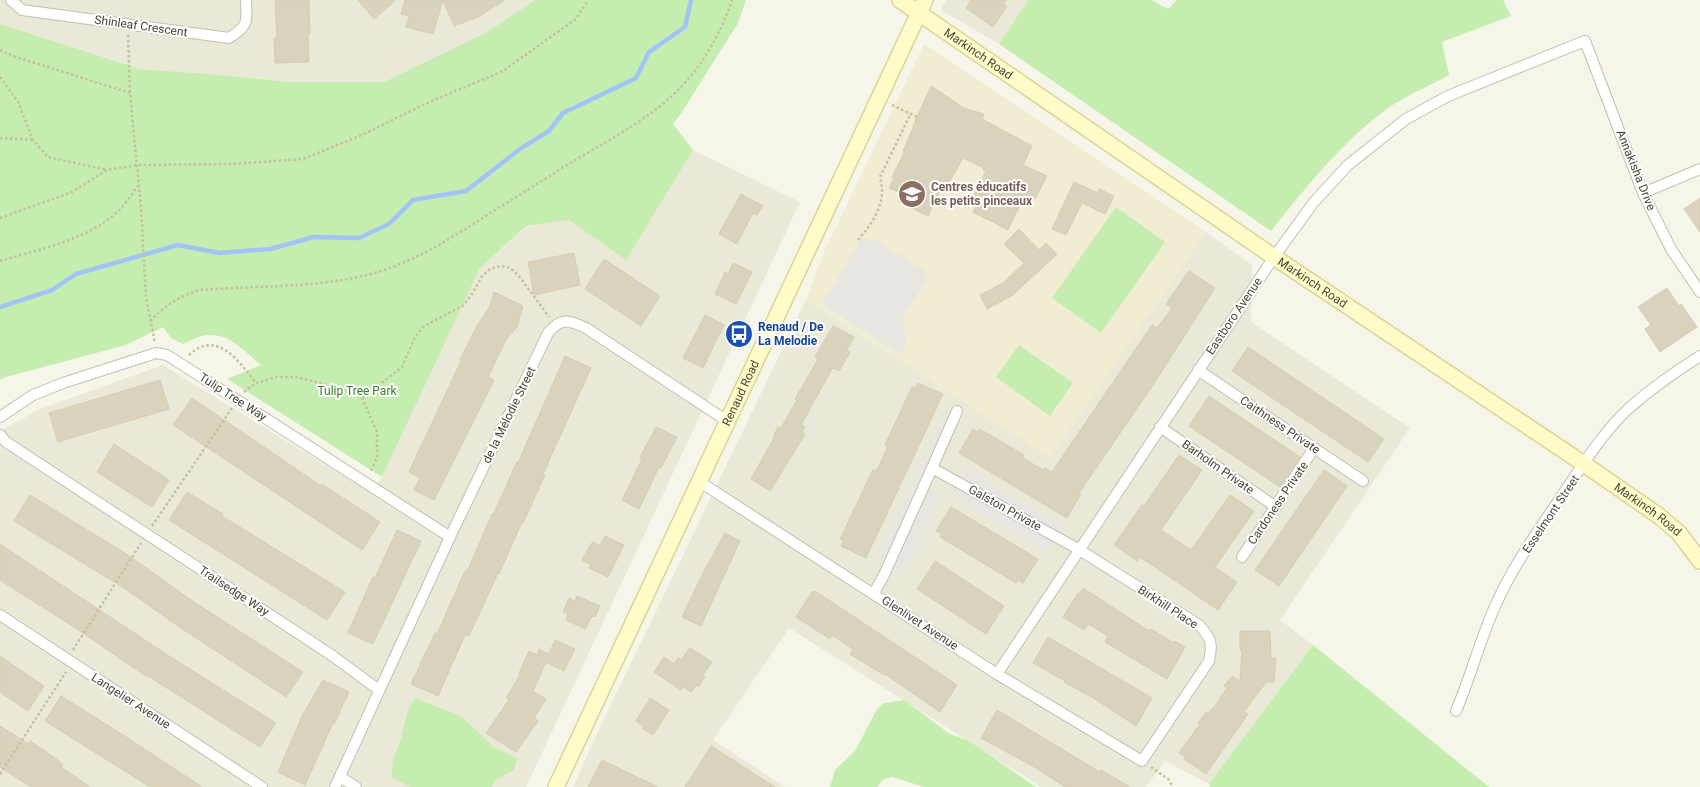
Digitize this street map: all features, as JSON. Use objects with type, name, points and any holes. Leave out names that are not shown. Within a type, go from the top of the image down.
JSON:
[{"type":"street","name":"Shinleaf Crescent","points":[[11,0],[22,10],[229,38],[239,32],[247,21],[246,0]]},
{"type":"street","name":"Markinch Road","points":[[900,0],[922,6],[1274,257],[1659,516],[1678,533],[1700,560]]},
{"type":"street","name":"Renaud Road","points":[[556,787],[922,6]]},
{"type":"street","name":"Eastboro Avenue","points":[[997,674],[1078,549],[1274,257],[1314,202],[1348,165],[1406,119],[1448,96],[1585,41]]},
{"type":"street","name":"Annakisha Drive","points":[[1585,41],[1643,193],[1671,249],[1700,292]]},
{"type":"street","points":[[1643,193],[1700,169]]},
{"type":"street","name":"de la Mélodie Street","points":[[379,690],[450,536],[548,333],[554,326],[562,322],[573,322],[586,328],[727,421]]},
{"type":"street","points":[[0,417],[33,395],[63,382],[156,353]]},
{"type":"street","name":"Tulip Tree Way","points":[[156,353],[167,355],[180,363],[450,536]]},
{"type":"street","name":"Esselmont Street","points":[[1456,711],[1493,611],[1509,577],[1584,464],[1604,435],[1627,410],[1651,390],[1700,356]]},
{"type":"street","name":"Caithness Private","points":[[1198,370],[1362,481]]},
{"type":"street","points":[[874,593],[884,575],[957,411]]},
{"type":"street","name":"Barholm Private","points":[[1160,427],[1276,507]]},
{"type":"street","name":"Trailsedge Way","points":[[0,435],[6,442],[330,654],[379,690]]},
{"type":"street","name":"Cardoness Private","points":[[1242,557],[1314,448]]},
{"type":"street","name":"Galston Private","points":[[932,468],[1078,549]]},
{"type":"street","name":"Glenlivet Avenue","points":[[700,482],[997,674],[1142,761]]},
{"type":"street","name":"Birkhill Place","points":[[1078,549],[1199,625],[1208,634],[1212,648],[1209,661],[1142,761]]},
{"type":"street","name":"Langelier Avenue","points":[[0,615],[262,787]]},
{"type":"street","points":[[335,787],[379,690]]},
{"type":"street","points":[[340,777],[356,787]]},
{"type":"path","points":[[0,77],[18,102],[33,140],[48,157],[107,170],[137,165],[233,164],[303,159],[362,135],[425,104],[503,71],[576,19],[588,0]]},
{"type":"path","points":[[150,321],[171,303],[187,293],[201,290],[304,284],[355,278],[414,258],[449,239],[645,116],[677,92],[709,51],[732,0]]},
{"type":"path","points":[[127,24],[130,93],[146,297],[156,353]]},
{"type":"path","points":[[0,50],[13,56],[130,93]]},
{"type":"path","points":[[892,105],[917,117]]},
{"type":"path","points":[[858,240],[869,227],[883,198],[880,177],[911,113]]},
{"type":"path","points":[[0,138],[33,140]]},
{"type":"path","points":[[0,218],[72,192],[107,170]]},
{"type":"path","points":[[0,261],[51,246],[85,233],[115,214],[138,185]]},
{"type":"path","points":[[362,398],[402,368],[416,337],[424,326],[464,305],[482,276],[490,269],[500,266],[510,268],[519,276],[547,313]]},
{"type":"path","points":[[180,363],[194,350],[208,346],[222,347],[236,357],[256,383]]},
{"type":"path","points":[[0,774],[66,672],[72,651],[147,534],[244,391],[256,383],[277,377],[297,377],[348,391],[362,398],[376,432],[377,458],[366,482]]},
{"type":"path","points":[[1142,761],[1168,779],[1173,787]]},
{"type":"shaded area","points":[[0,0],[535,0],[487,32],[384,82],[289,82],[140,69],[0,24]]},
{"type":"shaded area","points":[[946,0],[1028,0],[999,44],[941,10]]},
{"type":"shaded area","points":[[924,44],[1206,232],[1050,458],[806,300],[824,252]]},
{"type":"shaded area","points":[[693,150],[800,202],[526,787],[0,787],[0,431],[40,409],[163,365],[371,493],[382,477],[480,268],[527,226],[569,220],[626,259]]},
{"type":"shaded area","points":[[1206,232],[1252,265],[1251,322],[1410,428],[1280,620],[1313,645],[1209,784],[1165,761],[1146,787],[1041,787],[789,628],[713,740],[785,787],[573,787],[806,300],[1050,457]]},
{"type":"shaded area","points":[[862,238],[874,239],[922,269],[928,277],[903,316],[906,344],[900,354],[822,304]]},
{"type":"shaded area","points":[[942,415],[951,419],[920,485],[940,496],[902,577],[875,559]]},
{"type":"shaded area","points":[[963,467],[1063,526],[1047,552],[953,497],[954,487]]},
{"type":"green space","name":"Tulip Tree Park","points":[[535,0],[746,0],[738,23],[673,124],[693,150],[626,260],[569,220],[526,226],[480,268],[382,477],[227,379],[261,365],[224,337],[216,335],[202,336],[183,344],[171,338],[163,327],[126,345],[0,380],[0,24],[140,69],[289,82],[384,82],[487,32]]},
{"type":"green space","points":[[1028,0],[1151,0],[1168,9],[1177,0],[1503,0],[1511,16],[1442,42],[1449,75],[1391,106],[1374,119],[1326,164],[1271,231],[999,44]]},
{"type":"green space","points":[[1116,207],[1165,242],[1101,333],[1052,298]]},
{"type":"green space","points":[[1019,345],[1073,383],[1050,416],[996,377]]},
{"type":"green space","points":[[1313,645],[1489,787],[1210,787],[1209,784]]},
{"type":"green space","points":[[415,698],[462,717],[495,748],[517,758],[514,770],[497,779],[492,787],[410,787],[392,777],[394,758],[408,710]]},
{"type":"green space","points":[[904,700],[950,734],[969,741],[1036,787],[924,787],[893,777],[884,779],[877,787],[830,787],[835,770],[855,751],[877,709],[884,703]]},
{"type":"building","points":[[275,0],[309,0],[309,62],[275,63],[274,38],[277,38]]},
{"type":"building","points":[[358,0],[396,0],[374,19]]},
{"type":"building","points":[[405,0],[443,0],[433,34],[406,27],[409,16],[401,14]]},
{"type":"building","points":[[443,0],[505,0],[478,17],[454,26]]},
{"type":"building","points":[[971,0],[1006,0],[1004,4],[1007,6],[993,27],[966,8]]},
{"type":"building","points":[[931,86],[964,108],[984,114],[982,119],[1032,146],[1023,165],[1047,176],[1035,199],[1025,194],[1017,212],[1014,210],[1016,213],[1008,230],[973,212],[976,206],[970,203],[986,171],[983,170],[984,168],[963,158],[947,186],[943,184],[928,216],[899,202],[903,194],[889,188]]},
{"type":"building","points":[[1074,182],[1098,193],[1099,189],[1114,196],[1105,214],[1082,203],[1066,235],[1052,229]]},
{"type":"building","points":[[741,194],[763,206],[757,215],[753,213],[737,244],[719,234]]},
{"type":"building","points":[[1700,198],[1700,232],[1684,209]]},
{"type":"building","points":[[1019,229],[1039,250],[1046,243],[1057,254],[1013,295],[987,309],[980,295],[1003,283],[1024,263],[1004,244]]},
{"type":"building","points":[[574,253],[580,285],[534,295],[528,262]]},
{"type":"building","points":[[604,259],[660,296],[641,326],[585,289]]},
{"type":"building","points":[[733,263],[752,272],[736,304],[715,294],[725,272],[728,274]]},
{"type":"building","points":[[1189,271],[1215,288],[1153,385],[1079,493],[1081,494],[1067,518],[959,453],[973,429],[978,432],[980,429],[1024,455],[1023,458],[1043,470],[1045,468],[1052,472],[1152,325],[1157,328],[1172,308],[1166,304]]},
{"type":"building","points":[[1667,288],[1697,327],[1660,352],[1645,329],[1651,325],[1638,307]]},
{"type":"building","points":[[494,292],[523,306],[517,327],[506,340],[488,377],[494,380],[434,500],[414,490],[420,478],[409,472],[460,360],[477,326],[490,306]]},
{"type":"building","points":[[705,315],[724,325],[703,368],[683,358]]},
{"type":"building","points":[[833,326],[854,337],[847,350],[850,352],[839,371],[834,368],[832,369],[801,425],[805,427],[802,432],[805,434],[770,491],[751,479],[774,438],[778,427],[781,428],[797,400],[795,399],[818,359],[815,357]]},
{"type":"building","points":[[1248,347],[1384,439],[1368,462],[1232,371]]},
{"type":"building","points":[[565,356],[591,368],[523,523],[469,636],[465,635],[438,696],[411,684],[435,633],[437,634],[465,571],[467,572]]},
{"type":"building","points":[[160,380],[169,409],[58,442],[49,413]]},
{"type":"building","points":[[918,383],[943,394],[866,558],[841,546],[844,540],[840,539],[873,470],[876,471],[879,466],[888,446],[885,445],[912,387],[916,388]]},
{"type":"building","points":[[1209,396],[1300,457],[1280,487],[1189,426]]},
{"type":"building","points":[[192,398],[321,486],[322,484],[380,522],[362,550],[173,425]]},
{"type":"building","points":[[656,427],[677,437],[661,468],[659,467],[639,509],[622,500],[642,459],[640,457]]},
{"type":"building","points":[[114,444],[169,480],[152,507],[97,472]]},
{"type":"building","points":[[1179,455],[1202,470],[1161,530],[1191,550],[1230,495],[1254,511],[1215,567],[1237,582],[1218,610],[1140,557],[1137,561],[1114,545]]},
{"type":"building","points":[[1324,470],[1347,486],[1279,586],[1255,570]]},
{"type":"building","points":[[187,492],[223,514],[222,516],[345,592],[327,620],[169,520]]},
{"type":"building","points":[[30,495],[125,553],[194,602],[303,672],[286,697],[124,588],[14,521]]},
{"type":"building","points":[[951,507],[1038,559],[1023,583],[1018,580],[1016,583],[940,537],[942,534],[936,531]]},
{"type":"building","points":[[397,530],[421,541],[373,644],[348,633]]},
{"type":"building","points":[[725,533],[740,541],[701,626],[682,617]]},
{"type":"building","points":[[605,536],[624,545],[608,577],[589,568],[591,565],[582,560],[591,544],[593,542],[600,546]]},
{"type":"building","points":[[0,544],[169,656],[276,723],[260,747],[147,677],[77,629],[0,580]]},
{"type":"building","points":[[935,561],[1004,606],[986,634],[917,589]]},
{"type":"building","points":[[1083,588],[1149,631],[1151,629],[1174,643],[1175,641],[1185,647],[1167,679],[1105,642],[1108,636],[1088,624],[1084,630],[1063,617]]},
{"type":"building","points":[[815,591],[957,685],[940,712],[885,674],[850,654],[853,649],[832,635],[830,639],[796,617],[812,592]]},
{"type":"building","points":[[577,596],[600,606],[595,617],[592,616],[585,629],[566,620],[568,614],[563,612],[569,598],[575,601]]},
{"type":"building","points":[[1240,631],[1270,631],[1271,658],[1276,658],[1274,682],[1266,682],[1244,712],[1248,714],[1206,774],[1184,759],[1185,757],[1179,753],[1200,724],[1198,723],[1206,712],[1208,713],[1215,706],[1227,688],[1224,686],[1232,676],[1240,681],[1242,650],[1240,650]]},
{"type":"building","points":[[1048,637],[1152,698],[1136,726],[1095,699],[1033,663]]},
{"type":"building","points":[[555,640],[575,649],[564,671],[546,662],[533,691],[546,699],[534,718],[538,721],[516,752],[486,733],[509,700],[506,698],[521,673],[519,673],[529,651],[537,655],[539,649],[549,654]]},
{"type":"building","points":[[690,648],[712,662],[703,675],[705,676],[698,687],[696,685],[691,692],[684,687],[681,690],[654,672],[664,657],[674,664],[678,658],[681,660]]},
{"type":"building","points":[[0,656],[44,686],[28,711],[0,692]]},
{"type":"building","points":[[323,680],[349,692],[305,785],[278,772],[302,716]]},
{"type":"building","points":[[61,696],[202,787],[150,787],[45,721]]},
{"type":"building","points":[[650,698],[669,710],[653,735],[642,728],[644,726],[636,721]]},
{"type":"building","points":[[997,710],[1100,772],[1101,770],[1130,787],[1065,787],[1036,768],[981,738]]},
{"type":"building","points":[[0,726],[29,744],[30,741],[45,751],[63,764],[61,767],[90,787],[31,787],[0,767]]},
{"type":"building","points":[[711,746],[775,787],[685,787]]},
{"type":"building","points":[[602,760],[658,787],[588,787]]},
{"type":"waterway","points":[[0,307],[52,290],[76,274],[178,245],[219,253],[270,249],[314,237],[359,238],[389,224],[413,200],[466,191],[520,149],[549,131],[563,113],[636,78],[649,52],[685,27],[691,0]]},
{"type":"place","name":"Centres éducatifs les petits pinceaux","points":[[912,194]]},
{"type":"place","name":"Renaud / De La Melodie","points":[[739,334]]}]
